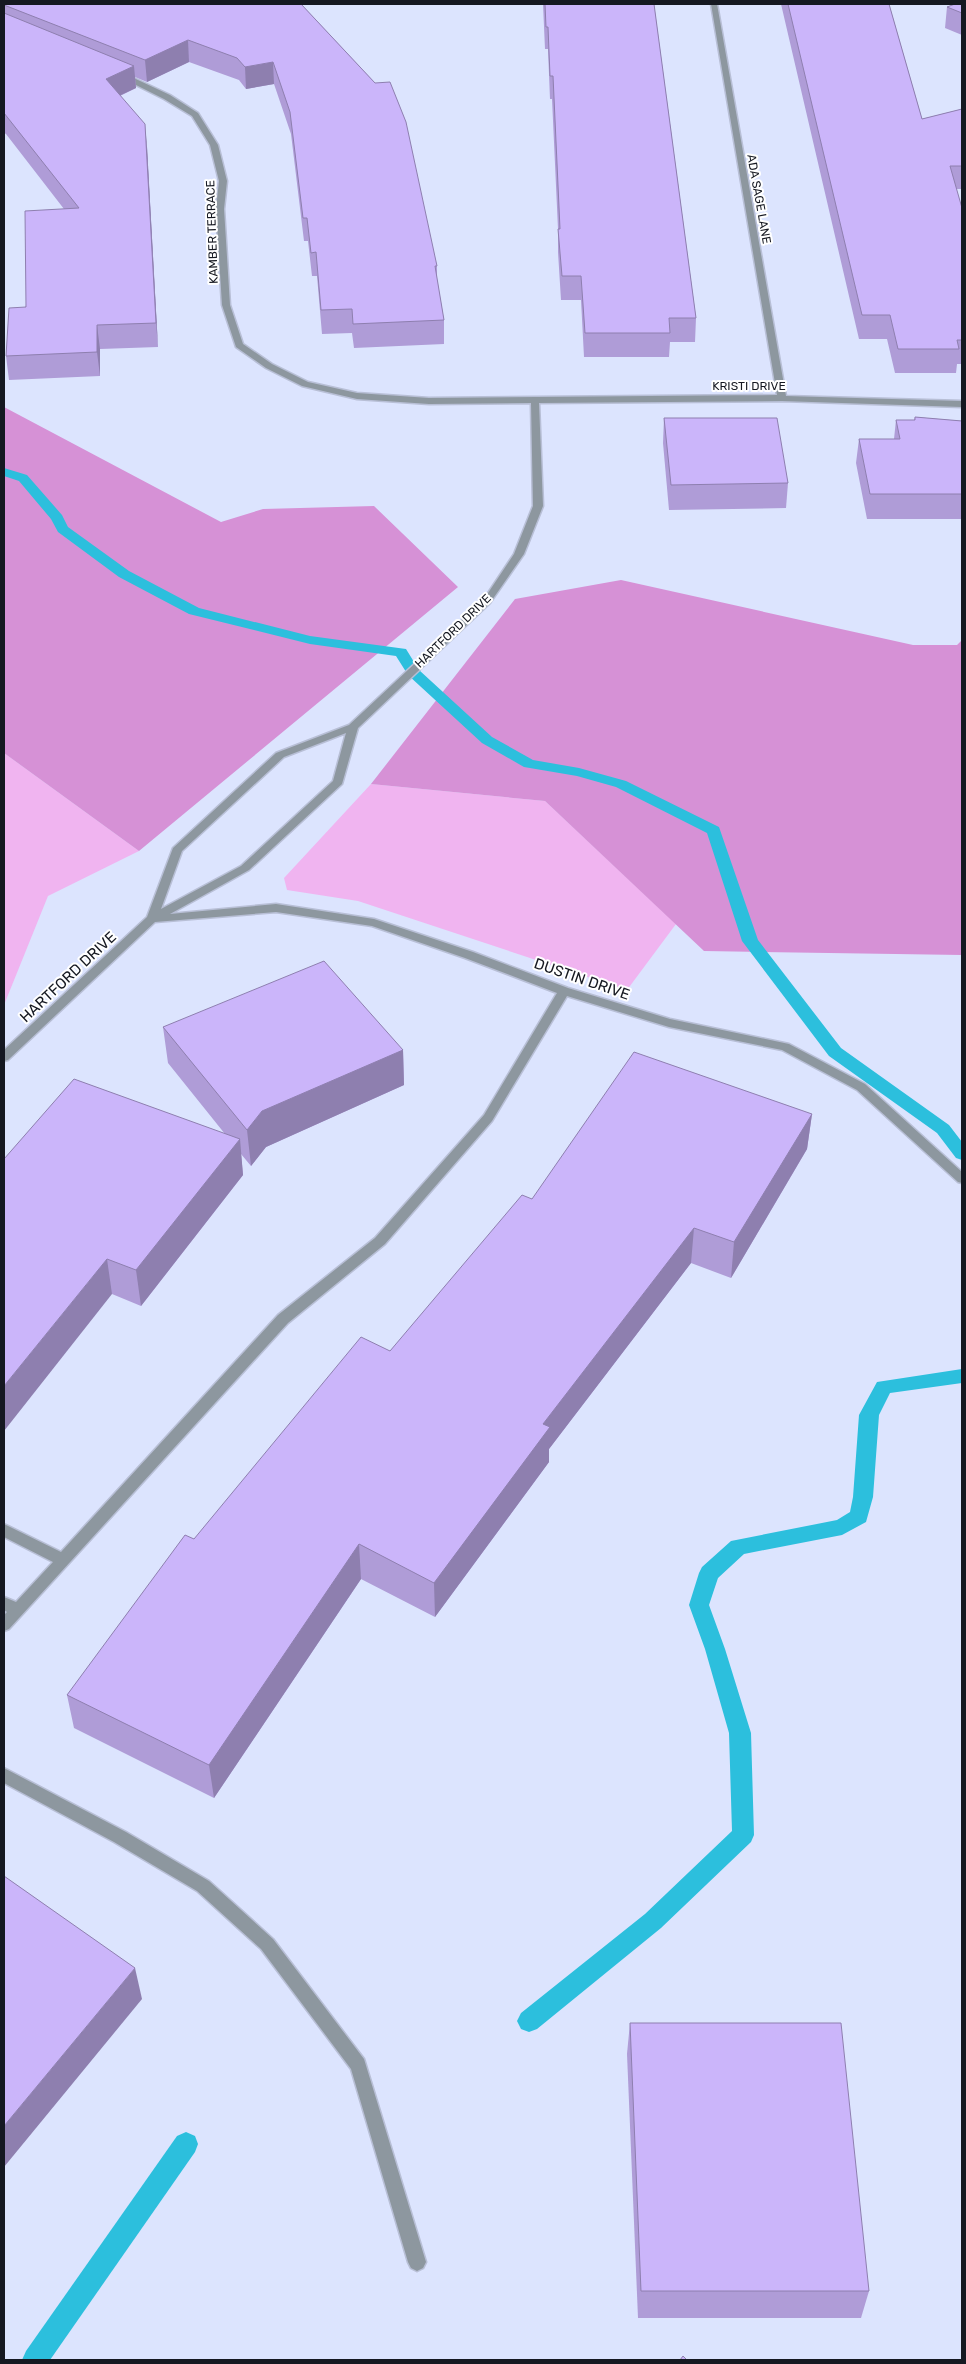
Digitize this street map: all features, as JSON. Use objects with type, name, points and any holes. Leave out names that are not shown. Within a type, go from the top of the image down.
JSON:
[{"type":"street","name":"ADA SAGE LANE","points":[[714,4],[782,398]]},
{"type":"street","name":"KAMBER TERRACE","points":[[111,72],[167,97],[195,115],[214,145],[223,181],[220,209],[226,305],[239,345],[269,366],[305,384],[357,396],[429,401],[535,401]]},
{"type":"street","name":"KRISTI DRIVE","points":[[535,401],[782,398],[962,404]]},
{"type":"street","name":"HARTFORD DRIVE","points":[[152,919],[177,850],[280,754],[354,726],[487,601],[519,554],[538,506],[535,401]]},
{"type":"street","name":"HARTFORD DRIVE","points":[[4,1057],[152,919],[245,868],[338,782],[354,726]]},
{"type":"street","name":"DUSTIN DRIVE","points":[[152,919],[276,908],[374,923],[469,954],[564,992],[669,1024],[784,1047],[860,1087],[962,1179]]},
{"type":"street","points":[[4,1625],[10,1606],[63,1560],[283,1319],[380,1241],[488,1118],[564,992]]},
{"type":"street","points":[[4,1530],[63,1560]]},
{"type":"street","points":[[4,1775],[120,1837],[203,1886],[267,1944],[358,2065],[417,2262]]},
{"type":"shaded area","points":[[4,407],[221,522],[263,509],[374,506],[458,587],[139,851],[4,753]]},
{"type":"shaded area","points":[[621,580],[913,645],[957,645],[962,640],[962,955],[704,951],[545,801],[371,784],[515,599]]},
{"type":"shaded area","points":[[4,753],[139,851],[48,896],[4,1005]]},
{"type":"shaded area","points":[[371,784],[545,801],[676,924],[627,990],[358,901],[287,890],[284,878]]},
{"type":"building","points":[[4,4],[301,4],[375,83],[390,82],[406,122],[437,266],[435,266],[444,320],[353,324],[352,309],[321,310],[316,252],[311,253],[307,218],[303,218],[290,112],[273,62],[245,67],[237,58],[188,40],[145,60]]},
{"type":"building","points":[[545,4],[654,4],[696,318],[669,318],[670,333],[585,333],[581,276],[562,276],[558,229],[560,229],[553,76],[550,76]]},
{"type":"building","points":[[788,4],[889,4],[922,119],[962,109],[962,166],[950,166],[962,208],[962,340],[957,340],[959,349],[898,349],[890,315],[862,315]]},
{"type":"building","points":[[962,4],[962,13],[947,7]]},
{"type":"building","points":[[4,13],[134,66],[106,79],[145,124],[156,323],[97,325],[97,352],[6,356],[9,308],[26,307],[25,211],[79,208],[4,113]]},
{"type":"building","points":[[915,417],[962,421],[962,494],[870,494],[859,439],[900,439],[896,420],[915,420]]},
{"type":"building","points":[[664,418],[777,418],[788,483],[671,485]]},
{"type":"building","points":[[324,961],[403,1050],[262,1111],[247,1130],[163,1027]]},
{"type":"building","points":[[634,1052],[812,1114],[734,1242],[694,1228],[543,1424],[550,1427],[434,1583],[359,1544],[209,1765],[67,1695],[185,1535],[194,1539],[361,1337],[390,1351],[522,1195],[532,1199]]},
{"type":"building","points":[[74,1079],[240,1139],[136,1270],[107,1259],[4,1386],[4,1159]]},
{"type":"building","points":[[4,1876],[135,1968],[4,2126]]},
{"type":"building","points":[[630,2023],[841,2023],[869,2291],[641,2291]]},
{"type":"waterway","points":[[4,472],[23,478],[57,518],[63,529],[124,574],[194,611],[310,640],[401,652],[413,672],[487,740],[529,764],[579,772],[621,784],[714,830],[750,941],[835,1052],[943,1129],[962,1154]]},
{"type":"waterway","points":[[529,2021],[653,1921],[743,1835],[740,1733],[715,1649],[699,1605],[709,1573],[738,1547],[842,1527],[859,1516],[863,1497],[869,1415],[884,1387],[962,1376]]},
{"type":"waterway","points":[[35,2360],[186,2144]]}]
